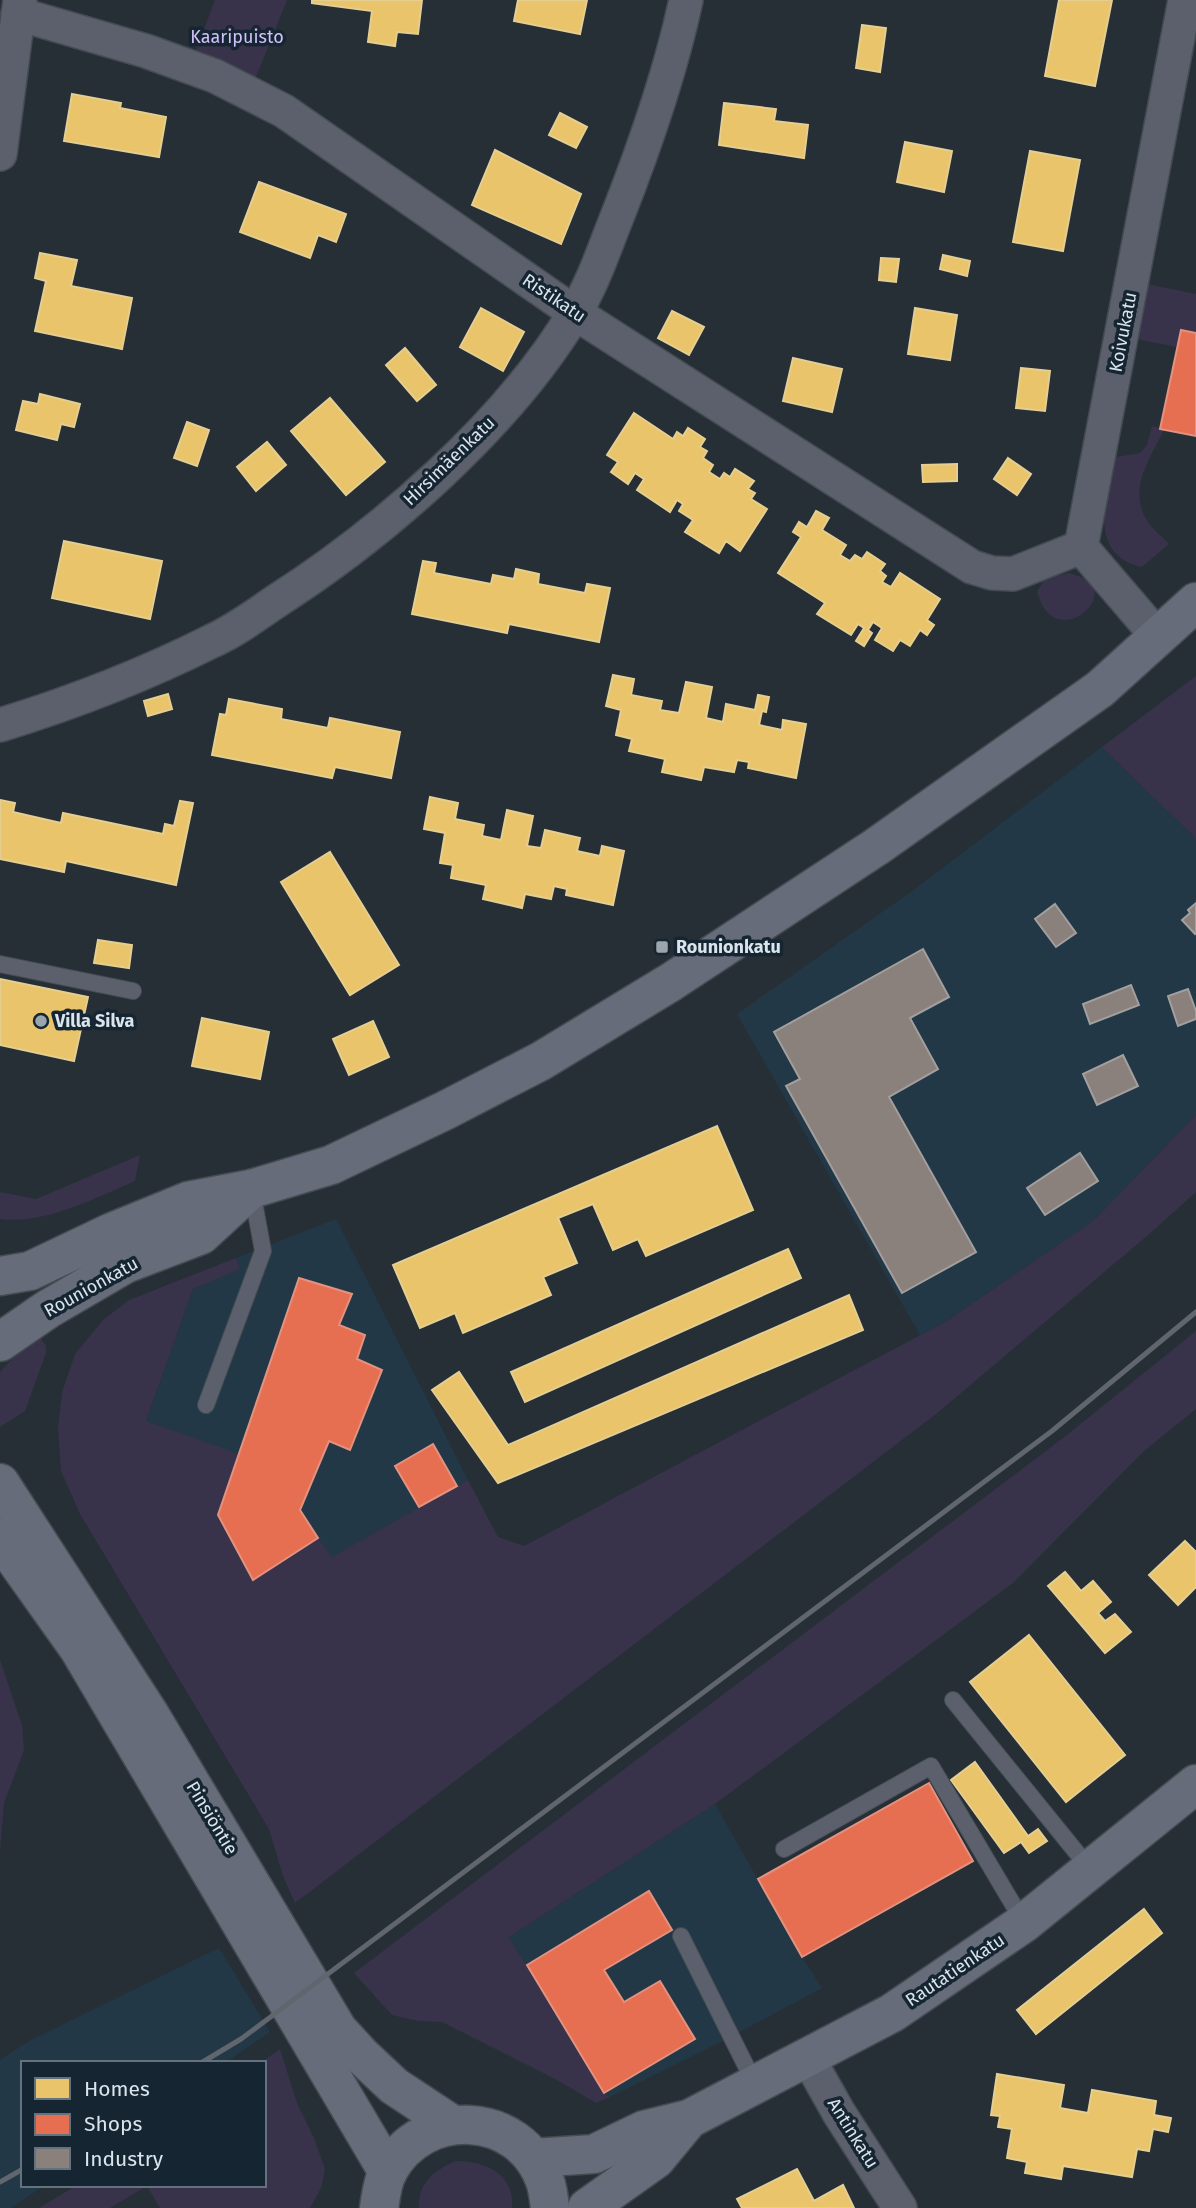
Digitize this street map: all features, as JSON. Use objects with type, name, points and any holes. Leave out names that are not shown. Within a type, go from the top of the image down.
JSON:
[{"type":"main road","name":"Rounionkatu","points":[[0,1276],[30,1270],[112,1231],[188,1201],[251,1189],[331,1165],[541,1061],[671,982],[876,847],[1100,689],[1196,602]]},
{"type":"main road","name":"Rounionkatu","points":[[0,1342],[48,1309],[125,1264],[201,1235],[251,1189]]},
{"type":"main road","name":"Pinsiöntie","points":[[0,1483],[150,1715],[338,2030],[394,2086],[453,2125]]},
{"type":"main road","name":"Pinsiöntie","points":[[0,1538],[79,1649],[388,2172]]},
{"type":"main road","name":"Rautatienkatu","points":[[533,2158],[593,2154],[644,2130],[689,2119],[892,2013],[1024,1923],[1196,1784]]},
{"type":"main road","name":"Rautatienkatu","points":[[587,2208],[656,2159],[689,2119]]},
{"type":"main road","points":[[379,2208],[381,2190],[388,2172],[404,2149],[426,2132],[453,2125],[475,2124],[498,2130],[517,2142],[533,2158],[546,2182],[550,2208]]},
{"type":"street","name":"Hirsimäenkatu","points":[[0,725],[145,672],[215,640],[326,570],[384,522],[497,415],[532,373],[575,313],[596,269],[645,145],[676,48],[686,0]]},
{"type":"street","name":"Koivukatu","points":[[1081,547],[1185,0]]},
{"type":"street","name":"Ristikatu","points":[[19,7],[215,76],[284,111],[575,313],[972,567],[992,573],[1013,574],[1081,547]]},
{"type":"street","points":[[0,154],[19,7]]},
{"type":"street","points":[[1081,547],[1158,637]]},
{"type":"street","name":"Antinkatu","points":[[808,2058],[839,2113],[901,2208]]},
{"type":"lane","points":[[0,964],[133,991]]},
{"type":"lane","points":[[206,1405],[263,1251],[251,1189]]},
{"type":"lane","points":[[953,1700],[1091,1870]]},
{"type":"lane","points":[[784,1849],[931,1766],[1024,1923]]},
{"type":"lane","points":[[681,1936],[755,2084]]},
{"type":"shaded area","points":[[1102,747],[1196,839],[1196,1115],[1093,1221],[945,1322],[920,1335],[737,1014],[915,889]]},
{"type":"shaded area","points":[[336,1219],[468,1480],[332,1558],[317,1538],[253,1580],[146,1421],[193,1289],[239,1269],[236,1258]]},
{"type":"shaded area","points":[[715,1804],[822,1988],[610,2097],[604,2093],[509,1937]]},
{"type":"shaded area","points":[[219,1948],[270,2032],[228,2061],[21,2061],[21,2187],[42,2187],[11,2208],[0,2208],[0,2060],[29,2041]]},
{"type":"green space","name":"Kaaripuisto","points":[[215,0],[287,0],[254,82],[195,53]]},
{"type":"green space","points":[[1147,284],[1196,294],[1196,333],[1181,330],[1177,347],[1136,339]]},
{"type":"green space","points":[[1152,426],[1164,429],[1143,473],[1139,496],[1146,519],[1169,544],[1142,567],[1125,561],[1114,551],[1107,538],[1104,506],[1111,458],[1140,453],[1147,445]]},
{"type":"green space","points":[[1069,573],[1085,579],[1093,588],[1094,598],[1089,608],[1080,616],[1069,620],[1056,618],[1045,610],[1037,592],[1045,578]]},
{"type":"green space","points":[[1196,676],[1196,839],[1102,747]]},
{"type":"green space","points":[[1196,1115],[1196,1192],[1147,1236],[936,1414],[295,1903],[283,1876],[269,1829],[80,1514],[61,1471],[58,1428],[62,1392],[75,1354],[103,1320],[129,1300],[236,1258],[240,1269],[193,1289],[146,1421],[239,1454],[253,1580],[318,1538],[332,1557],[468,1480],[498,1537],[524,1546],[945,1322],[1093,1221]]},
{"type":"green space","points":[[140,1155],[135,1181],[69,1209],[34,1218],[0,1219],[0,1192],[36,1199]]},
{"type":"green space","points":[[1196,1331],[1196,1409],[1144,1451],[1013,1583],[715,1804],[509,1937],[604,2093],[610,2097],[596,2103],[559,2081],[442,2022],[418,2021],[392,2015],[354,1973],[1063,1438]]},
{"type":"green space","points":[[39,1335],[46,1346],[46,1353],[25,1411],[0,1427],[0,1372],[23,1347]]},
{"type":"green space","points":[[0,1660],[22,1725],[24,1750],[4,1803],[0,1851]]},
{"type":"green space","points":[[280,2049],[297,2103],[325,2169],[321,2188],[310,2208],[160,2208],[148,2187],[266,2187],[266,2061],[263,2061]]},
{"type":"green space","points":[[455,2161],[477,2163],[496,2171],[508,2186],[512,2196],[512,2208],[419,2208],[421,2191],[429,2178]]},
{"type":"green space","points":[[74,2187],[145,2187],[110,2208],[39,2208]]},
{"type":"building: Homes","points":[[312,0],[422,0],[418,34],[397,32],[395,46],[368,42],[372,11],[312,3]]},
{"type":"building: Homes","points":[[518,0],[587,0],[580,34],[514,21]]},
{"type":"building: Homes","points":[[1059,0],[1112,0],[1095,86],[1045,76]]},
{"type":"building: Homes","points":[[862,25],[886,28],[880,72],[856,68]]},
{"type":"building: Homes","points":[[72,94],[121,103],[120,108],[166,117],[159,157],[64,141]]},
{"type":"building: Homes","points":[[724,103],[776,109],[774,121],[808,125],[804,158],[719,145]]},
{"type":"building: Homes","points":[[560,113],[587,127],[576,148],[549,135]]},
{"type":"building: Homes","points":[[905,142],[952,151],[944,192],[897,182]]},
{"type":"building: Homes","points":[[495,150],[581,194],[561,244],[472,205]]},
{"type":"building: Homes","points":[[1030,151],[1080,160],[1063,251],[1013,242]]},
{"type":"building: Homes","points":[[259,182],[346,214],[336,242],[318,235],[310,258],[240,232]]},
{"type":"building: Homes","points":[[40,253],[77,260],[71,286],[132,298],[122,349],[35,331],[46,281],[35,278]]},
{"type":"building: Homes","points":[[943,255],[970,261],[967,276],[940,269]]},
{"type":"building: Homes","points":[[881,258],[899,259],[896,282],[879,280]]},
{"type":"building: Homes","points":[[481,308],[524,332],[503,371],[460,347]]},
{"type":"building: Homes","points":[[915,308],[957,315],[950,360],[908,354]]},
{"type":"building: Homes","points":[[672,311],[704,327],[689,355],[658,338]]},
{"type":"building: Homes","points":[[405,348],[436,385],[417,401],[386,365]]},
{"type":"building: Homes","points":[[793,358],[842,369],[832,412],[783,401]]},
{"type":"building: Homes","points":[[1021,368],[1050,371],[1045,411],[1016,408]]},
{"type":"building: Homes","points":[[40,394],[80,404],[74,427],[61,424],[57,440],[16,430],[23,401],[38,404]]},
{"type":"building: Homes","points":[[330,398],[385,462],[346,495],[291,431]]},
{"type":"building: Homes","points":[[634,413],[673,439],[677,432],[683,436],[688,428],[705,439],[700,447],[707,451],[703,458],[713,465],[709,472],[720,479],[724,473],[730,477],[735,469],[754,481],[748,489],[755,493],[751,499],[767,509],[740,551],[726,541],[719,553],[685,532],[693,520],[679,511],[683,504],[677,500],[670,512],[637,490],[644,479],[635,473],[628,484],[611,472],[618,462],[607,455]]},
{"type":"building: Homes","points":[[187,422],[209,430],[197,466],[174,458]]},
{"type":"building: Homes","points":[[267,442],[286,465],[256,491],[237,467]]},
{"type":"building: Homes","points":[[1008,458],[1031,474],[1017,495],[994,479]]},
{"type":"building: Homes","points":[[957,464],[957,481],[923,482],[922,465]]},
{"type":"building: Homes","points":[[816,511],[829,518],[822,530],[846,545],[840,555],[850,561],[855,555],[862,559],[867,552],[885,564],[880,571],[886,576],[882,582],[891,587],[900,573],[940,599],[927,620],[934,625],[927,635],[920,630],[910,646],[900,640],[893,651],[875,640],[882,628],[873,622],[868,630],[872,633],[864,646],[856,641],[864,628],[858,624],[851,635],[817,614],[825,603],[778,573],[801,537],[793,532],[799,522],[807,527]]},
{"type":"building: Homes","points":[[64,541],[162,561],[150,619],[52,598]]},
{"type":"building: Homes","points":[[423,561],[436,563],[434,573],[491,584],[493,575],[514,579],[516,569],[539,574],[538,584],[585,593],[587,584],[610,588],[599,642],[509,624],[507,633],[412,614]]},
{"type":"building: Homes","points":[[613,675],[634,679],[631,695],[662,701],[660,710],[679,713],[686,682],[712,687],[706,718],[723,722],[726,704],[755,710],[758,695],[769,697],[766,712],[762,711],[759,725],[782,730],[783,720],[806,724],[796,778],[748,768],[749,762],[737,760],[734,772],[704,767],[701,780],[662,772],[665,759],[629,751],[632,739],[616,735],[621,710],[606,706]]},
{"type":"building: Homes","points":[[168,694],[172,709],[148,716],[144,701]]},
{"type":"building: Homes","points":[[229,699],[282,709],[281,719],[328,728],[330,718],[400,732],[391,778],[335,767],[332,778],[212,755],[220,714],[226,715]]},
{"type":"building: Homes","points":[[430,797],[458,803],[455,819],[484,825],[482,836],[501,840],[507,810],[533,816],[527,846],[541,848],[545,830],[580,838],[577,851],[600,856],[602,846],[624,851],[613,905],[566,895],[567,889],[554,886],[551,899],[525,894],[522,908],[483,899],[486,885],[451,878],[453,865],[440,863],[445,833],[424,829]]},
{"type":"building: Homes","points":[[0,800],[15,803],[13,812],[61,823],[63,813],[163,834],[165,824],[174,826],[180,801],[193,803],[176,885],[66,861],[64,872],[0,859]]},
{"type":"building: Homes","points":[[330,852],[399,965],[350,995],[281,882]]},
{"type":"building: Homes","points":[[98,940],[132,945],[129,968],[94,963]]},
{"type":"building: Homes","name":"Villa Silva","points":[[0,979],[88,997],[74,1061],[0,1045]]},
{"type":"building: Homes","points":[[202,1018],[269,1032],[260,1079],[192,1066]]},
{"type":"building: Homes","points":[[373,1021],[389,1057],[349,1075],[333,1039]]},
{"type":"building: Homes","points":[[717,1126],[753,1210],[646,1256],[638,1239],[613,1250],[593,1204],[558,1218],[577,1263],[543,1277],[551,1295],[463,1333],[455,1313],[420,1328],[393,1265]]},
{"type":"building: Homes","points":[[788,1249],[801,1278],[525,1402],[511,1372]]},
{"type":"building: Homes","points":[[849,1295],[863,1330],[498,1483],[432,1390],[459,1372],[508,1445]]},
{"type":"building: Homes","points":[[1185,1541],[1196,1552],[1196,1587],[1178,1605],[1149,1575]]},
{"type":"building: Homes","points":[[1065,1572],[1081,1591],[1093,1581],[1111,1602],[1098,1613],[1105,1621],[1115,1614],[1131,1632],[1105,1653],[1048,1586]]},
{"type":"building: Homes","points":[[1029,1635],[1125,1755],[1066,1802],[970,1682]]},
{"type":"building: Homes","points":[[975,1762],[1028,1836],[1038,1829],[1047,1841],[1029,1853],[1021,1842],[1004,1853],[951,1780]]},
{"type":"building: Homes","points":[[1144,1909],[1162,1933],[1036,2034],[1017,2010]]},
{"type":"building: Homes","points":[[997,2074],[1064,2085],[1060,2108],[1088,2113],[1092,2090],[1156,2101],[1154,2115],[1171,2118],[1168,2132],[1153,2129],[1149,2151],[1137,2149],[1132,2177],[1063,2166],[1061,2179],[1025,2173],[1027,2162],[1007,2158],[1012,2129],[998,2127],[1000,2116],[991,2115]]},
{"type":"building: Homes","points":[[797,2169],[814,2201],[843,2185],[854,2208],[742,2208],[737,2199]]},
{"type":"building: Shops","points":[[1181,330],[1196,333],[1196,436],[1160,429]]},
{"type":"building: Shops","points":[[299,1278],[352,1294],[339,1325],[365,1335],[357,1359],[382,1370],[350,1450],[329,1441],[300,1510],[318,1538],[253,1580],[218,1515]]},
{"type":"building: Shops","points":[[433,1444],[457,1486],[419,1507],[395,1466]]},
{"type":"building: Shops","points":[[929,1783],[973,1861],[802,1957],[758,1879]]},
{"type":"building: Shops","points":[[649,1891],[672,1930],[604,1970],[624,2002],[660,1981],[695,2039],[604,2093],[527,1965]]},
{"type":"building: Industry","points":[[1196,903],[1196,933],[1195,934],[1182,920]]},
{"type":"building: Industry","points":[[1055,904],[1076,933],[1056,947],[1035,919]]},
{"type":"building: Industry","points":[[923,949],[949,997],[910,1018],[938,1069],[889,1097],[976,1252],[902,1293],[786,1086],[800,1079],[774,1032]]},
{"type":"building: Industry","points":[[1131,985],[1139,1005],[1090,1024],[1083,1004]]},
{"type":"building: Industry","points":[[1188,989],[1196,1019],[1178,1026],[1168,996]]},
{"type":"building: Industry","points":[[1123,1055],[1138,1086],[1097,1105],[1083,1074]]},
{"type":"building: Industry","points":[[1080,1153],[1098,1181],[1045,1215],[1027,1188]]},
{"type":"railway","points":[[204,2061],[241,2039],[1052,1431],[1196,1312]]},
{"type":"railway","points":[[0,2182],[21,2170]]},
{"type":"place","name":"Rounionkatu","points":[[662,947]]},
{"type":"place","name":"Villa Silva","points":[[41,1021]]}]
